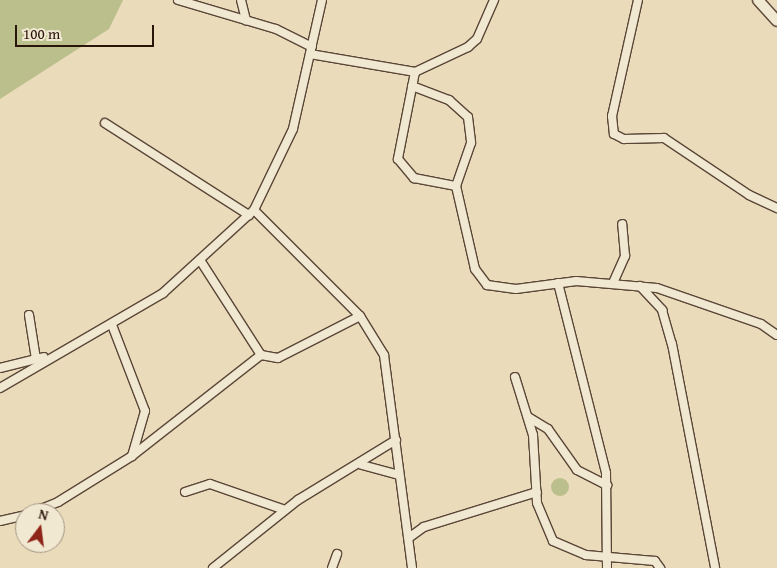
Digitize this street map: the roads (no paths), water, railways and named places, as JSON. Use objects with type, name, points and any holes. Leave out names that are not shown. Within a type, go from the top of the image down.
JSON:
[{"type":"main road","points":[[758,0],[777,21]]},
{"type":"street","points":[[178,0],[246,20],[311,51],[415,72],[468,47],[477,39],[494,0]]},
{"type":"street","points":[[241,0],[246,20]]},
{"type":"street","points":[[0,388],[49,356],[112,325],[163,294],[251,213],[293,129],[322,0]]},
{"type":"street","points":[[638,0],[612,116],[614,134],[624,139],[664,138],[749,196],[777,208]]},
{"type":"street","points":[[415,72],[398,159],[414,178],[456,186]]},
{"type":"street","points":[[412,86],[449,100],[468,117],[471,143],[456,186],[479,278],[487,285],[516,288],[558,283],[613,283],[640,286],[761,324],[777,335]]},
{"type":"street","points":[[105,123],[251,213],[360,316],[384,355],[399,475],[410,537],[412,568]]},
{"type":"street","points":[[613,283],[625,256],[622,224]]},
{"type":"street","points":[[200,260],[261,355],[278,358],[360,316]]},
{"type":"street","points":[[558,283],[607,485],[607,564]]},
{"type":"street","points":[[640,286],[662,310],[672,344],[715,568]]},
{"type":"street","points":[[29,315],[36,359]]},
{"type":"street","points":[[112,325],[145,411],[132,456]]},
{"type":"street","points":[[56,503],[132,456],[261,355]]},
{"type":"street","points":[[0,368],[49,356]]},
{"type":"street","points":[[515,377],[528,417],[537,463],[537,492],[543,518],[557,544],[607,564],[654,561],[660,568]]},
{"type":"street","points":[[528,417],[548,429],[577,470],[607,485]]},
{"type":"street","points":[[214,568],[284,510],[362,465],[396,440]]},
{"type":"street","points":[[362,465],[399,475]]},
{"type":"street","points":[[185,492],[210,484],[284,510]]},
{"type":"street","points":[[410,537],[424,527],[537,492]]},
{"type":"street","points":[[0,520],[15,517]]},
{"type":"street","points":[[332,568],[337,554]]}]
